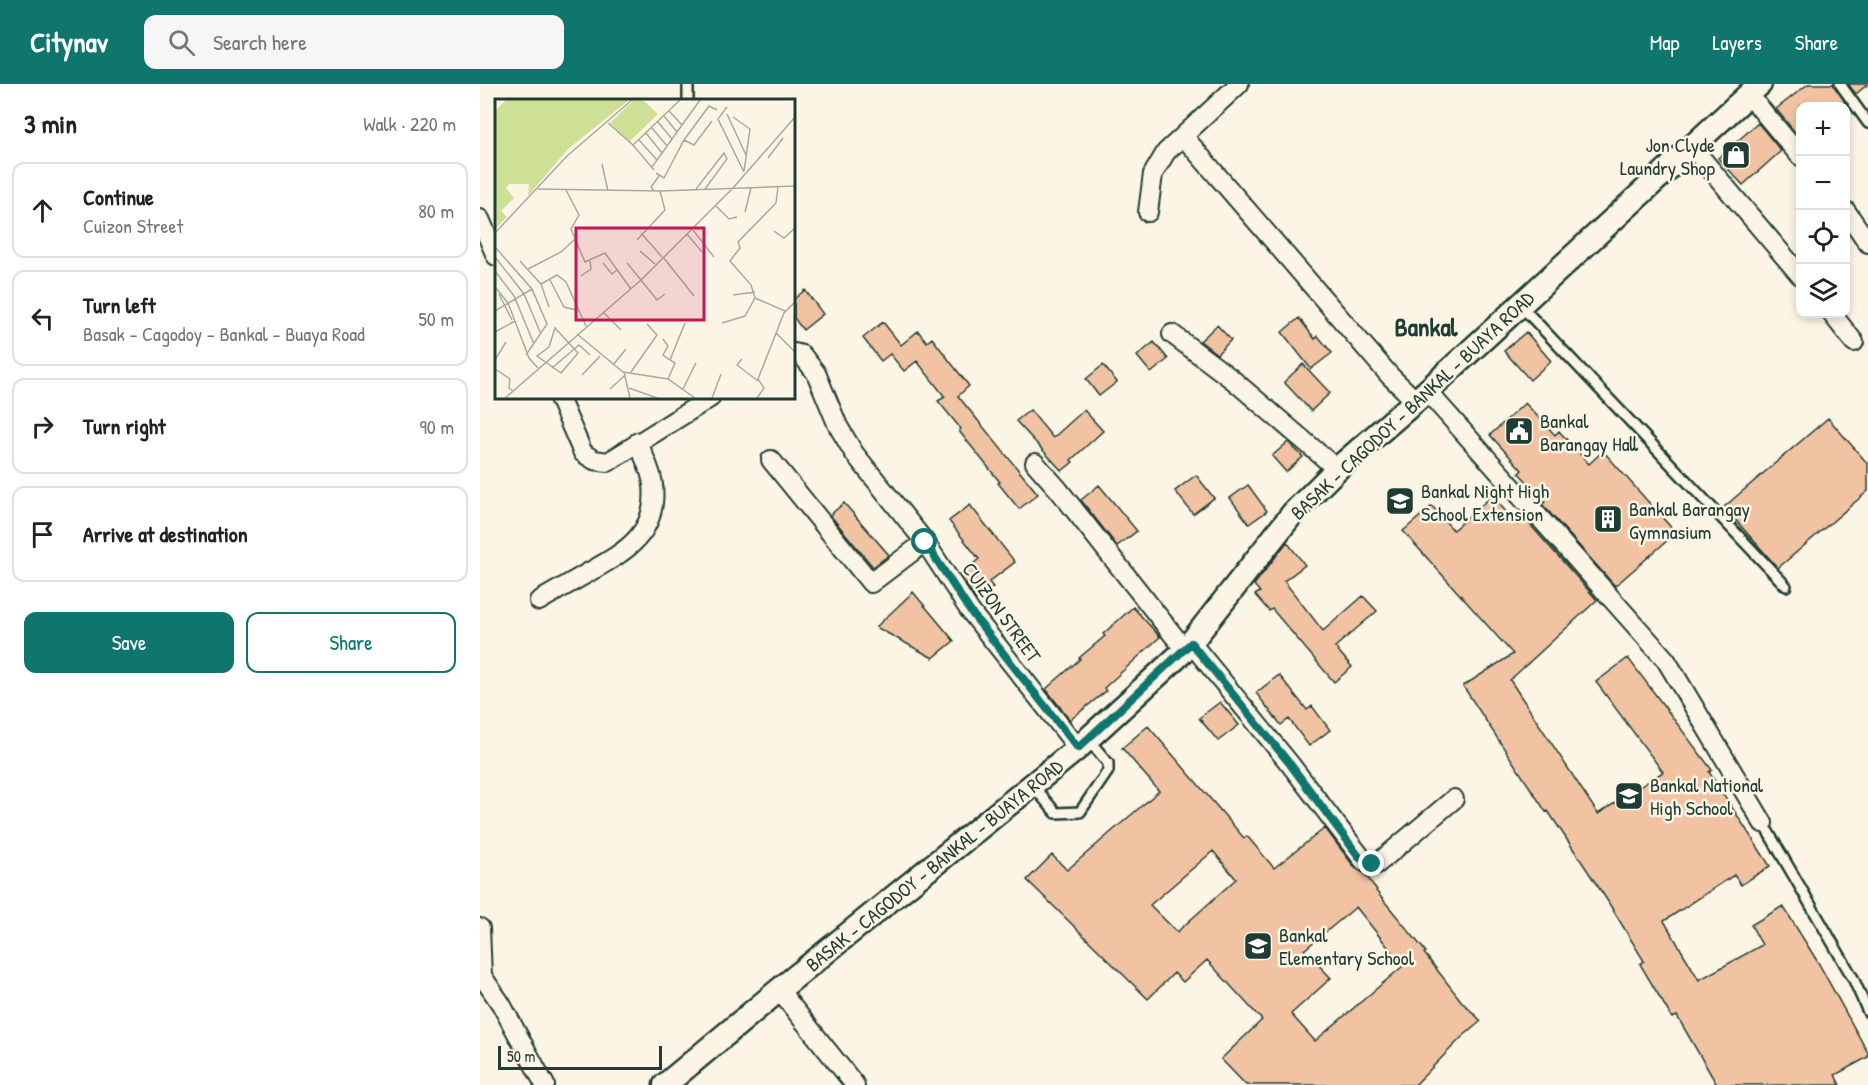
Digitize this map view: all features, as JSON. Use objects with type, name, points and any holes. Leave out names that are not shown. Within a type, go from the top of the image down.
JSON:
[{"type":"street","points":[[1148,212],[1153,174],[1166,152],[1239,84]]},
{"type":"street","points":[[1751,89],[1796,151]]},
{"type":"street","name":"BASAK - CAGODOY - BANKAL - BUAYA ROAD","points":[[665,1085],[1083,744],[1188,647],[1293,513],[1337,469],[1421,396],[1751,89]]},
{"type":"street","points":[[1183,136],[1390,376],[1421,396],[1666,660],[1763,823]]},
{"type":"street","points":[[1691,146],[1796,270]]},
{"type":"street","points":[[1850,218],[1868,243]]},
{"type":"street","points":[[480,219],[495,254]]},
{"type":"street","points":[[1835,318],[1854,342]]},
{"type":"street","points":[[1172,334],[1236,376],[1337,469]]},
{"type":"street","name":"CUIZON STREET","points":[[795,353],[802,355],[816,373],[838,426],[854,453],[925,542],[970,611],[1083,744]]},
{"type":"street","points":[[559,399],[583,453],[594,460],[608,462],[708,399]]},
{"type":"street","points":[[539,601],[620,555],[639,537],[648,524],[654,507],[653,483],[638,442]]},
{"type":"street","points":[[771,460],[871,583],[925,542]]},
{"type":"street","points":[[1035,463],[1188,647],[1290,764],[1364,861],[1377,864],[1454,799]]},
{"type":"street","points":[[480,928],[481,975],[501,1004],[545,1085]]},
{"type":"street","points":[[779,990],[855,1085]]},
{"type":"lane","points":[[1840,84],[1868,123]]},
{"type":"lane","points":[[1520,304],[1786,586]]},
{"type":"lane","points":[[1033,786],[1056,813],[1080,812],[1108,771],[1108,762],[1083,744]]},
{"type":"lane","points":[[1763,823],[1853,978],[1868,1012]]},
{"type":"building","points":[[1808,84],[1833,84],[1845,102],[1796,102],[1796,134],[1776,109]]},
{"type":"building","points":[[1848,84],[1868,84],[1856,94]]},
{"type":"building","points":[[1758,123],[1781,151],[1743,185],[1718,158]]},
{"type":"building","points":[[805,290],[823,314],[803,330],[795,319],[795,298]]},
{"type":"building","points":[[1299,318],[1315,339],[1318,336],[1332,353],[1311,369],[1282,332]]},
{"type":"building","points":[[883,322],[901,345],[918,331],[927,342],[932,338],[969,386],[958,396],[1038,494],[1019,509],[938,401],[945,397],[917,361],[904,371],[890,354],[881,361],[863,338]]},
{"type":"building","points":[[1217,325],[1231,340],[1217,354],[1200,341]]},
{"type":"building","points":[[1526,332],[1551,361],[1530,380],[1504,351]]},
{"type":"building","points":[[1154,342],[1168,359],[1151,373],[1137,356]]},
{"type":"building","points":[[1303,364],[1330,393],[1311,411],[1284,382]]},
{"type":"building","points":[[1103,365],[1117,382],[1099,396],[1086,379]]},
{"type":"building","name":"Bankal Barangay Gymnasium","points":[[1525,403],[1555,435],[1559,431],[1589,464],[1603,451],[1676,533],[1615,586],[1542,504],[1545,502],[1519,473],[1522,470],[1490,435]]},
{"type":"building","points":[[1030,410],[1053,438],[1084,410],[1103,431],[1062,471],[1016,421]]},
{"type":"building","points":[[1828,418],[1868,464],[1868,491],[1778,568],[1724,507]]},
{"type":"building","points":[[1288,442],[1303,457],[1286,472],[1272,456]]},
{"type":"building","points":[[1196,475],[1214,498],[1193,514],[1175,491]]},
{"type":"building","points":[[1099,485],[1137,531],[1117,546],[1081,500]]},
{"type":"building","points":[[1248,485],[1267,511],[1249,524],[1230,498]]},
{"type":"building","name":"Bankal National High School","points":[[1492,496],[1518,525],[1525,519],[1597,600],[1510,680],[1598,814],[1663,772],[1596,682],[1628,658],[1712,770],[1709,772],[1770,866],[1741,885],[1734,875],[1664,921],[1699,980],[1762,945],[1751,925],[1783,906],[1819,964],[1868,1053],[1868,1057],[1835,1075],[1840,1085],[1717,1085],[1677,1016],[1672,1018],[1640,964],[1644,961],[1607,900],[1463,686],[1513,654],[1403,531],[1432,506],[1453,530]]},
{"type":"building","points":[[844,503],[889,555],[873,567],[830,515]]},
{"type":"building","points":[[970,505],[1015,562],[989,582],[993,587],[976,600],[960,575],[979,559],[949,521]]},
{"type":"building","points":[[1287,542],[1305,565],[1284,581],[1323,631],[1363,596],[1377,611],[1335,647],[1352,667],[1334,682],[1272,609],[1269,611],[1255,595],[1260,592],[1254,585]]},
{"type":"building","points":[[913,592],[954,641],[933,658],[876,627]]},
{"type":"building","points":[[1133,607],[1160,637],[1104,688],[1106,691],[1070,720],[1046,689],[1105,636],[1103,634]]},
{"type":"building","points":[[1279,675],[1307,710],[1312,706],[1330,730],[1309,746],[1289,719],[1281,725],[1256,693]]},
{"type":"building","points":[[1220,702],[1239,725],[1218,741],[1199,718]]},
{"type":"building","name":"Bankal Elementary School","points":[[1148,726],[1244,838],[1247,836],[1274,868],[1325,828],[1355,868],[1364,873],[1462,1002],[1481,1021],[1415,1085],[1246,1085],[1221,1059],[1262,1020],[1207,960],[1183,982],[1174,973],[1148,999],[1027,880],[1052,855],[1067,870],[1159,791],[1122,748]],"holes":[[[1213,851],[1236,879],[1177,932],[1150,905]],[[1356,907],[1403,966],[1315,1041],[1291,1014],[1331,978],[1304,950]]]},
{"type":"place","name":"Jon Clyde Laundry Shop","points":[[1736,155]]},
{"type":"place","name":"Bankal Barangay Hall","points":[[1519,431]]},
{"type":"place","name":"Bankal Night High School Extension","points":[[1400,501]]},
{"type":"place","name":"Bankal Barangay Gymnasium","points":[[1608,519]]},
{"type":"place","name":"Bankal National High School","points":[[1629,796]]},
{"type":"place","name":"Bankal Elementary School","points":[[1258,946]]},
{"type":"district","name":"Bankal","points":[[1426,326]]},
{"type":"route","points":[[925,542],[970,611],[1078,748],[1191,643],[1290,764],[1360,858],[1372,864]]}]
